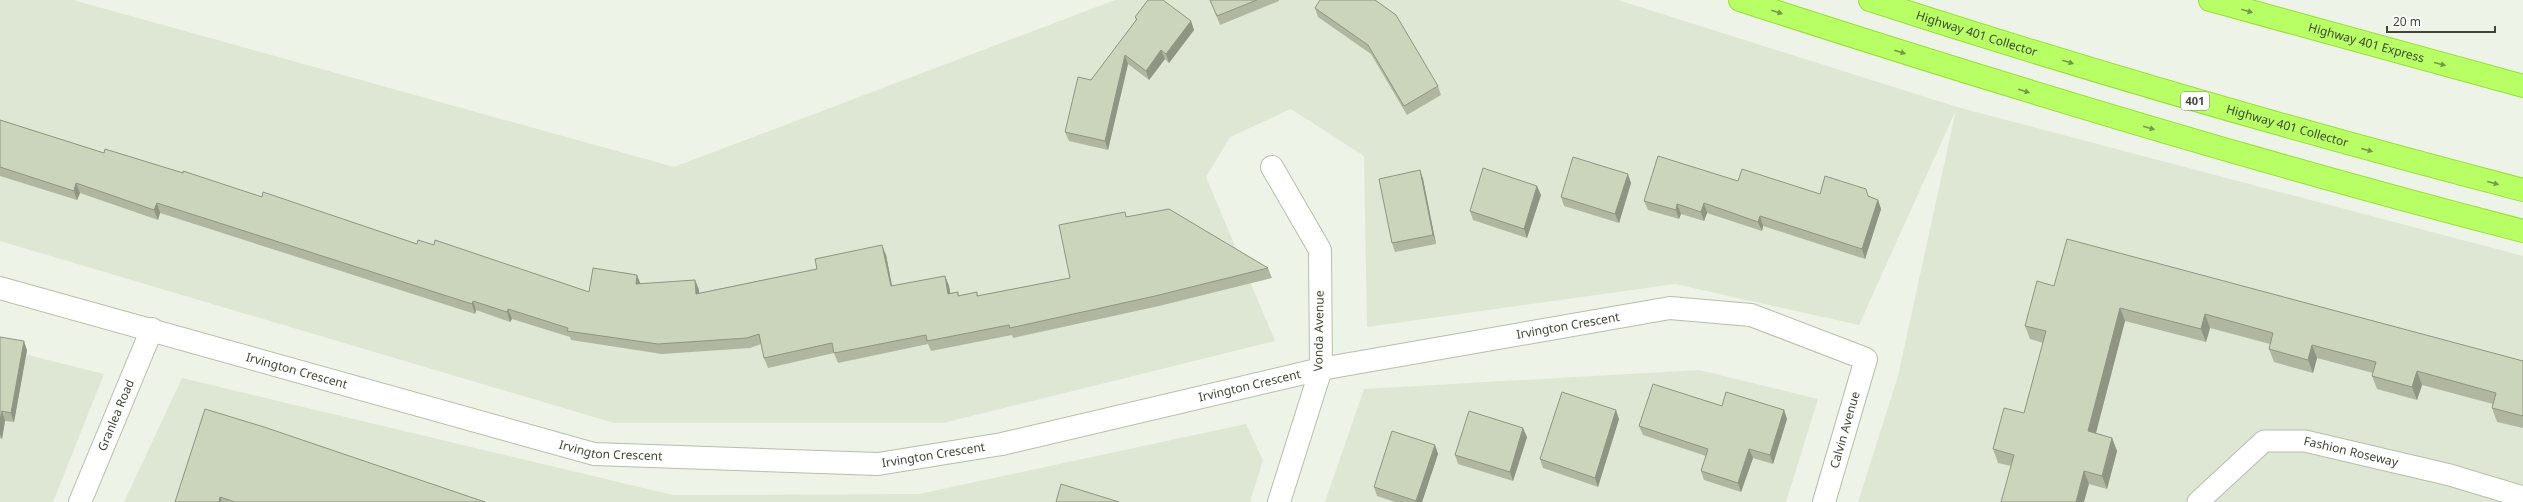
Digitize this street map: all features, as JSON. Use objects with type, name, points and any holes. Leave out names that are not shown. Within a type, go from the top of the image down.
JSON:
[{"type":"highway","points":[[1740,0],[2130,123],[2314,175],[2523,231]]},
{"type":"highway","name":"Highway 401 Collector","points":[[1870,0],[1987,38],[2254,118],[2523,190]]},
{"type":"highway","name":"Highway 401 Express","points":[[2210,0],[2523,86]]},
{"type":"street","name":"Vonda Avenue","points":[[1272,167],[1320,250],[1321,369],[1279,502]]},
{"type":"street","name":"Irvington Crescent","points":[[0,288],[152,329],[594,454],[878,464],[1002,444],[1321,369],[1670,308],[1751,315],[1866,359]]},
{"type":"street","name":"Granlea Road","points":[[80,502],[152,329]]},
{"type":"street","name":"Calvin Avenue","points":[[1824,502],[1866,359]]},
{"type":"lane","name":"Fashion Roseway","points":[[2198,502],[2264,441],[2305,440],[2450,475],[2523,497]]},
{"type":"shaded area","points":[[0,0],[73,0],[674,167],[1115,0],[1618,0],[1957,107],[2523,256],[2523,502],[1858,502],[1898,376],[1956,110],[1859,325],[1675,284],[1367,327],[1364,156],[1291,109],[1230,137],[1206,177],[1275,341],[943,423],[614,423],[0,241]]},
{"type":"shaded area","points":[[0,348],[104,374],[53,502],[0,502]]},
{"type":"shaded area","points":[[1699,370],[1818,399],[1786,502],[1325,502],[1364,389]]},
{"type":"shaded area","points":[[182,378],[673,495],[919,494],[1246,424],[1263,460],[1250,502],[124,502]]},
{"type":"building","points":[[1148,0],[1163,0],[1191,21],[1166,54],[1161,50],[1146,71],[1125,55],[1105,141],[1065,132],[1078,77],[1091,80],[1137,19],[1135,17]]},
{"type":"building","points":[[1210,0],[1257,0],[1217,16]]},
{"type":"building","points":[[1320,0],[1375,0],[1396,15],[1438,86],[1404,106],[1368,45],[1315,8]]},
{"type":"building","points":[[0,120],[104,153],[105,149],[183,173],[183,171],[262,197],[263,192],[417,244],[418,240],[434,245],[435,240],[589,292],[593,268],[637,275],[636,284],[695,280],[696,294],[817,269],[815,259],[882,245],[891,286],[945,276],[948,294],[958,292],[958,296],[977,292],[977,296],[1070,278],[1059,225],[1125,212],[1126,217],[1169,209],[1268,268],[1155,296],[1010,328],[1009,325],[927,341],[926,335],[834,353],[832,343],[764,358],[759,334],[747,338],[658,344],[567,331],[568,328],[508,309],[507,312],[473,301],[472,304],[157,203],[154,210],[76,183],[74,191],[0,167]]},
{"type":"building","points":[[1658,156],[1738,181],[1742,169],[1820,194],[1825,176],[1866,189],[1868,196],[1878,200],[1862,249],[1760,216],[1758,222],[1704,203],[1701,212],[1677,204],[1676,210],[1644,201]]},
{"type":"building","points":[[1573,157],[1628,174],[1615,214],[1561,197]]},
{"type":"building","points":[[1483,168],[1537,186],[1524,229],[1470,211]]},
{"type":"building","points":[[1420,170],[1433,235],[1392,243],[1379,179]]},
{"type":"building","points":[[2067,239],[2523,361],[2523,416],[2492,408],[2496,393],[2417,371],[2412,387],[2372,376],[2376,362],[2312,345],[2308,360],[2269,349],[2273,333],[2205,314],[2201,329],[2120,308],[2088,431],[2112,438],[2102,476],[2084,471],[2076,502],[2001,502],[2014,455],[1993,449],[2004,408],[2024,413],[2046,331],[2025,326],[2037,281],[2054,286]]},
{"type":"building","points":[[0,337],[24,341],[11,413],[2,411],[0,421]]},
{"type":"building","points":[[1653,384],[1722,406],[1726,392],[1784,410],[1770,455],[1749,449],[1738,483],[1701,471],[1708,449],[1639,426]]},
{"type":"building","points":[[1562,392],[1616,410],[1595,478],[1540,459]]},
{"type":"building","points":[[205,409],[264,427],[485,502],[235,502],[220,497],[219,502],[175,502]]},
{"type":"building","points":[[1469,411],[1523,428],[1510,472],[1455,455]]},
{"type":"building","points":[[1392,431],[1435,445],[1416,501],[1374,487]]},
{"type":"building","points":[[1061,484],[1119,502],[1056,502]]}]
